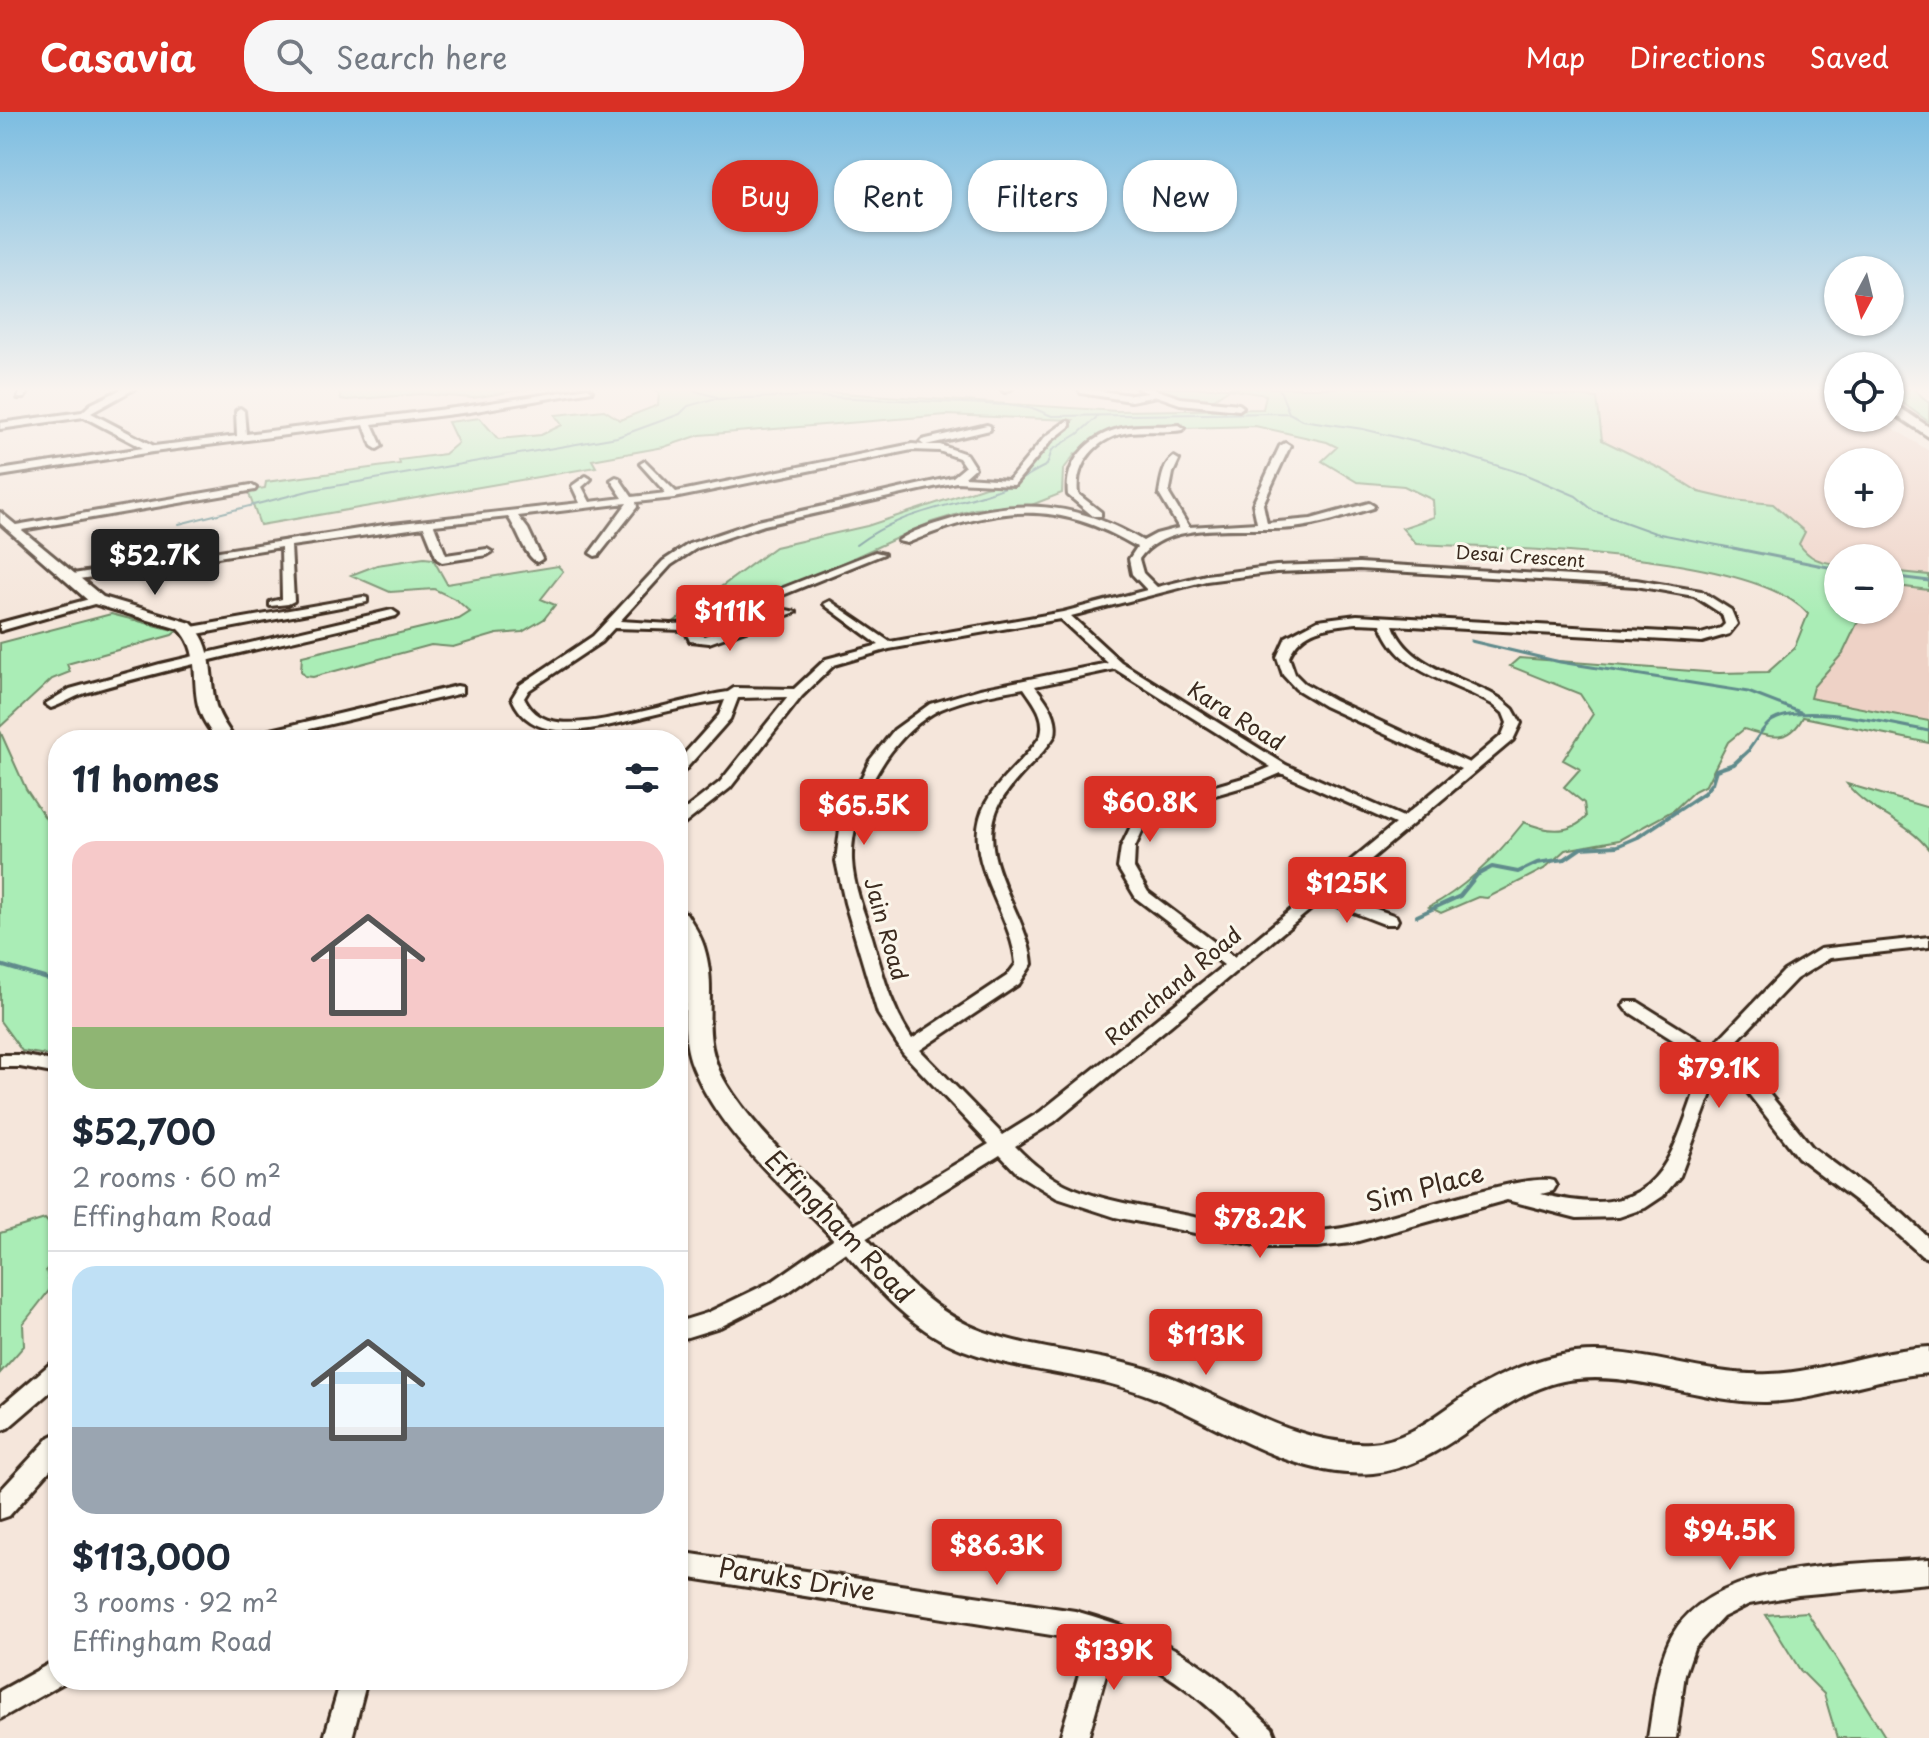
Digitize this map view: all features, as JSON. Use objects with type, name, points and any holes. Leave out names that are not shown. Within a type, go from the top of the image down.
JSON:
[{"type":"street","points":[[0,473],[58,464]]},
{"type":"street","points":[[645,464],[674,495]]},
{"type":"street","points":[[73,577],[428,523],[674,495],[828,464]]},
{"type":"street","points":[[956,479],[970,468],[968,464]]},
{"type":"street","points":[[797,693],[734,692],[574,727],[551,725],[533,718],[519,704],[520,693],[588,646],[667,563],[702,542],[761,523],[956,479],[1010,484],[1029,464]]},
{"type":"street","points":[[1075,464],[1072,467],[1072,489],[1078,501],[1145,544]]},
{"type":"street","points":[[1173,464],[1164,494],[1186,530]]},
{"type":"street","points":[[1263,527],[1258,504],[1277,464]]},
{"type":"street","points":[[586,479],[577,486],[587,506]]},
{"type":"street","points":[[595,553],[630,510],[632,501],[616,480]]},
{"type":"street","points":[[16,528],[251,488]]},
{"type":"street","points":[[1153,590],[1134,566],[1136,553],[1145,544],[1186,530],[1318,521],[1369,506]]},
{"type":"street","points":[[903,541],[935,526],[977,514],[1049,509],[1095,519],[1145,544]]},
{"type":"street","points":[[511,514],[523,529],[537,559]]},
{"type":"street","points":[[0,516],[97,600],[177,623],[192,631],[363,600]]},
{"type":"street","points":[[428,523],[442,559],[487,552]]},
{"type":"street","points":[[274,604],[288,601],[286,544]]},
{"type":"street","points":[[612,624],[689,627],[753,606],[879,554]]},
{"type":"street","name":"Desai Crescent","points":[[688,814],[725,785],[797,693],[830,662],[888,646],[1063,615],[1221,575],[1345,566],[1675,587],[1713,601],[1727,612],[1731,624],[1725,631],[1688,639],[1346,619],[1313,627],[1286,646],[1285,666],[1300,686],[1329,703],[1471,769]]},
{"type":"street","points":[[0,627],[97,600]]},
{"type":"street","points":[[830,604],[888,646]]},
{"type":"street","points":[[689,627],[694,638],[705,640],[790,612]]},
{"type":"street","points":[[51,704],[75,692],[392,614]]},
{"type":"street","name":"Kara Road","points":[[1063,615],[1117,665],[1281,768],[1405,823]]},
{"type":"street","name":"Ramchand Road","points":[[688,1328],[712,1321],[780,1287],[850,1238],[1003,1146],[1058,1109],[1508,737],[1514,723],[1512,714],[1487,696],[1407,656],[1394,641],[1386,620]]},
{"type":"street","points":[[192,631],[201,659],[208,710],[220,730]]},
{"type":"street","name":"Jain Road","points":[[1003,1146],[909,1049],[887,1014],[853,903],[844,861],[848,821],[875,763],[887,745],[911,722],[935,707],[1027,683],[1117,665]]},
{"type":"street","points":[[909,1049],[1013,980],[1024,964],[1020,944],[990,862],[987,833],[988,816],[999,792],[1043,745],[1050,731],[1048,717],[1027,683]]},
{"type":"street","points":[[288,730],[457,690]]},
{"type":"street","points":[[688,758],[725,716],[734,692]]},
{"type":"street","points":[[1234,965],[1142,895],[1126,868],[1128,847],[1138,825],[1161,806],[1281,768]]},
{"type":"street","points":[[1318,893],[1390,920]]},
{"type":"street","name":"Effingham Road","points":[[688,936],[698,963],[697,1038],[702,1061],[754,1138],[903,1297],[942,1326],[981,1346],[1131,1376],[1166,1388],[1296,1446],[1329,1456],[1372,1458],[1393,1455],[1521,1381],[1573,1366],[1629,1369],[1731,1386],[1766,1388],[1802,1384],[1872,1366],[1929,1360]]},
{"type":"street","points":[[1506,1193],[1575,1211],[1598,1213],[1625,1208],[1646,1197],[1665,1183],[1673,1171],[1715,1060],[1726,1042],[1790,975],[1816,956],[1837,951],[1929,942]]},
{"type":"street","points":[[1632,1006],[1752,1084],[1774,1117],[1805,1152],[1896,1220],[1929,1250]]},
{"type":"street","points":[[0,1061],[48,1066]]},
{"type":"street","name":"Sim Place","points":[[1003,1146],[1025,1169],[1064,1193],[1115,1209],[1265,1239],[1317,1239],[1351,1235],[1506,1193],[1546,1186]]},
{"type":"street","points":[[0,1421],[48,1380]]},
{"type":"street","points":[[0,1508],[48,1455]]},
{"type":"street","name":"Paruks Drive","points":[[688,1566],[1075,1624],[1105,1632],[1136,1644],[1198,1679],[1262,1738]]},
{"type":"street","points":[[1662,1738],[1672,1674],[1684,1640],[1714,1608],[1747,1592],[1798,1583],[1929,1571]]},
{"type":"street","points":[[1074,1738],[1105,1632]]},
{"type":"street","points":[[0,1706],[48,1678]]},
{"type":"street","points":[[338,1738],[351,1690]]},
{"type":"shaded area","points":[[1647,464],[1824,464],[1824,528],[1904,528],[1904,464],[1929,464],[1929,575],[1904,572],[1904,544],[1824,544],[1824,561],[1813,559],[1799,544],[1805,532],[1773,504],[1733,500],[1699,492]]},
{"type":"shaded area","points":[[1904,587],[1929,590],[1929,721],[1810,698],[1813,687],[1843,653],[1856,624],[1904,624]]},
{"type":"green space","points":[[400,464],[594,464],[596,467],[260,525],[248,491],[265,488],[266,482]]},
{"type":"green space","points":[[1026,464],[1068,464],[1063,470],[1062,493],[1029,506],[975,509],[932,522],[774,594],[690,625],[672,623],[775,547],[867,526],[985,487],[1009,483]]},
{"type":"green space","points":[[1327,464],[1651,464],[1699,492],[1733,500],[1773,504],[1805,532],[1799,544],[1811,556],[1824,562],[1824,624],[1856,624],[1843,653],[1813,687],[1810,698],[1929,721],[1929,743],[1803,717],[1785,735],[1770,736],[1744,729],[1728,742],[1706,785],[1694,791],[1674,810],[1619,840],[1565,850],[1544,869],[1487,898],[1478,897],[1441,913],[1429,907],[1481,870],[1524,822],[1556,830],[1572,827],[1586,817],[1584,803],[1564,787],[1580,769],[1563,760],[1593,714],[1580,694],[1510,666],[1519,658],[1719,673],[1768,672],[1794,649],[1808,614],[1779,593],[1736,577],[1682,566],[1563,552],[1416,544],[1402,528],[1434,517],[1433,500],[1404,486],[1357,482]]},
{"type":"green space","points":[[433,559],[447,584],[558,566],[563,571],[541,599],[555,605],[544,619],[522,632],[497,634],[453,647],[431,645],[313,677],[305,676],[301,671],[302,656],[459,619],[470,612],[457,600],[434,589],[390,592],[351,575],[377,565]]},
{"type":"green space","points":[[1904,572],[1929,575],[1929,590],[1904,587]]},
{"type":"green space","points":[[111,614],[177,631],[67,664],[70,672],[52,679],[0,727],[0,643]]},
{"type":"green space","points":[[0,731],[26,789],[48,822],[48,1055],[22,1051],[0,1021]]},
{"type":"green space","points":[[1847,784],[1929,808],[1929,850],[1910,831],[1866,802]]},
{"type":"green space","points":[[45,1219],[48,1222],[48,1292],[23,1324],[24,1346],[0,1373],[0,1233]]},
{"type":"green space","points":[[1807,1612],[1886,1738],[1837,1738],[1824,1694],[1800,1670],[1766,1615]]},
{"type":"waterway","points":[[179,524],[312,490],[462,464]]},
{"type":"waterway","points":[[856,545],[893,523],[1008,486],[1047,464]]},
{"type":"waterway","points":[[1492,464],[1576,496],[1594,511],[1655,533],[1743,550]]},
{"type":"waterway","points":[[1733,548],[1743,550]]},
{"type":"waterway","points":[[1743,550],[1824,566]]},
{"type":"waterway","points":[[1904,578],[1929,581]]},
{"type":"waterway","points":[[1471,641],[1560,662],[1748,692],[1800,712]]},
{"type":"waterway","points":[[1746,753],[1769,723],[1782,716],[1846,716],[1929,731]]},
{"type":"waterway","points":[[1417,916],[1460,896],[1477,875],[1492,867],[1518,872],[1537,863],[1565,859],[1581,848],[1617,846],[1638,837],[1704,793],[1712,783],[1716,770],[1734,764],[1746,753]]},
{"type":"waterway","points":[[0,965],[48,979]]}]
